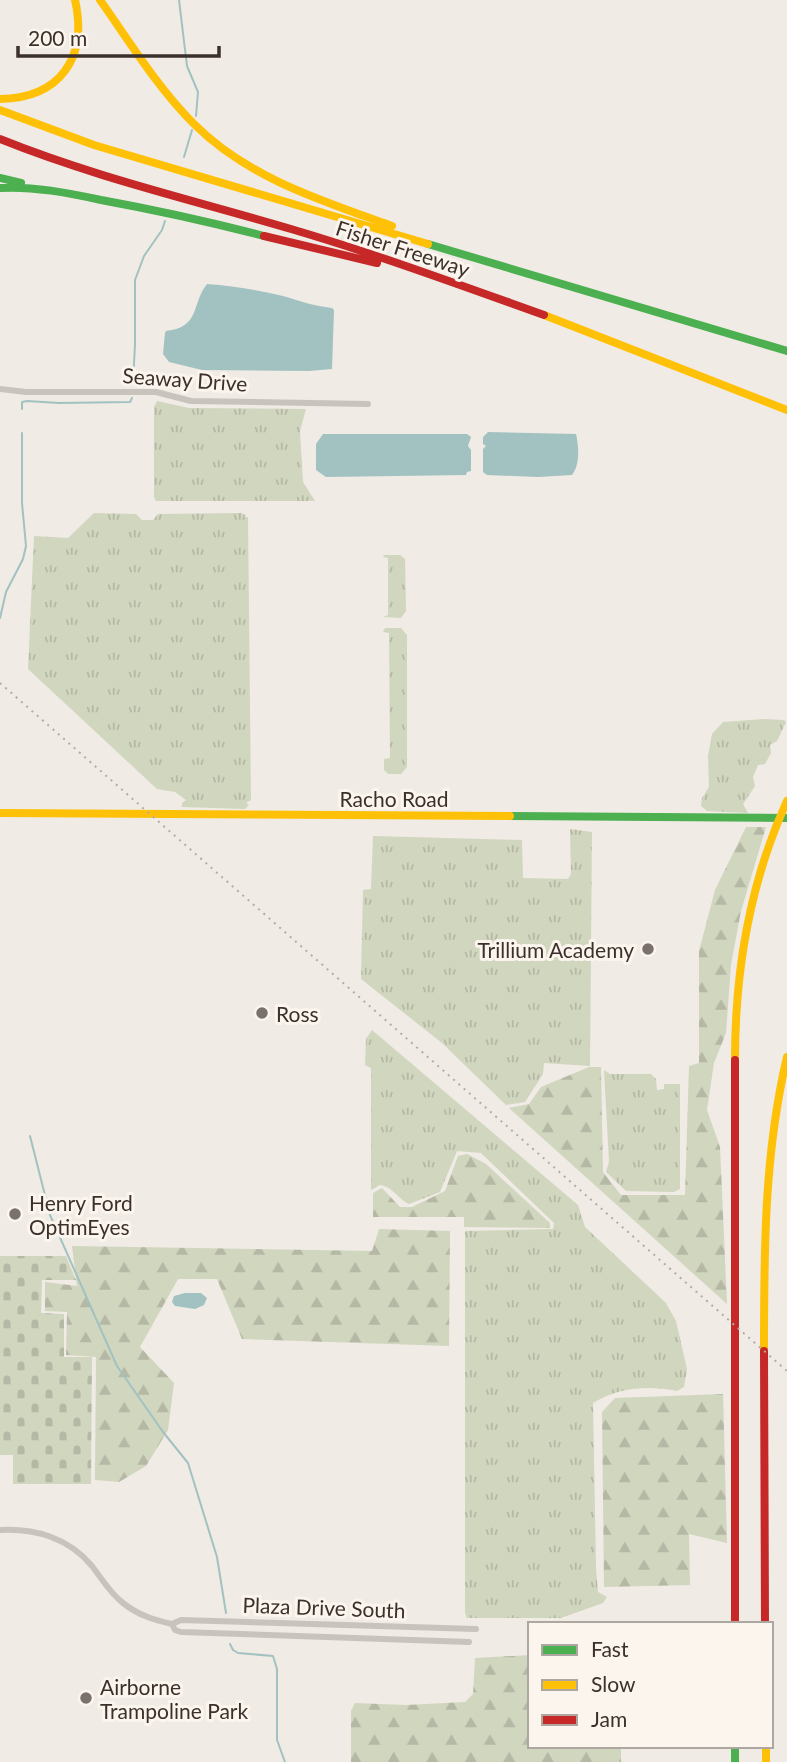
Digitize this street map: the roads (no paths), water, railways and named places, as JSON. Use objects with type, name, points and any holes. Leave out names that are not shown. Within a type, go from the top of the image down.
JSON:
[{"type":"main road","points":[[0,99],[18,99],[36,94],[50,87],[65,73],[74,57],[80,33],[75,0]]},
{"type":"main road","points":[[100,0],[165,91],[194,123],[224,149],[288,187],[436,245]]},
{"type":"main road","name":"Fisher Freeway","points":[[0,110],[94,145],[787,351]]},
{"type":"main road","name":"Fisher Freeway","points":[[0,139],[90,171],[416,270],[622,342],[787,410]]},
{"type":"main road","points":[[0,178],[168,212],[321,248],[358,260],[416,270]]},
{"type":"main road","points":[[0,188],[16,187],[77,195]]},
{"type":"main road","points":[[735,1622],[734,1040],[737,992],[748,921],[772,836],[786,803]]},
{"type":"main road","name":"Racho Road","points":[[0,813],[787,818]]},
{"type":"main road","points":[[765,1622],[765,1213],[768,1156],[787,1057]]},
{"type":"street","name":"Seaway Drive","points":[[0,389],[39,392],[156,392],[191,401],[368,404]]},
{"type":"street","name":"Plaza Drive South","points":[[0,1530],[27,1530],[60,1540],[83,1556],[110,1591],[124,1604],[148,1618],[172,1624],[181,1620],[476,1629]]},
{"type":"street","name":"Plaza Drive South","points":[[172,1624],[181,1632],[469,1642]]},
{"type":"street","points":[[307,1624],[307,1637]]},
{"type":"street","points":[[400,1627],[400,1639]]},
{"type":"street","points":[[450,1628],[450,1641]]},
{"type":"water","points":[[207,284],[264,292],[332,308],[332,369],[202,370],[169,362],[163,354],[165,333],[185,325],[190,320]]},
{"type":"water","points":[[488,432],[576,434],[578,456],[575,471],[572,475],[538,477],[487,475],[483,472],[483,449],[486,446],[483,444],[483,437]]},
{"type":"water","points":[[323,434],[467,434],[471,437],[468,446],[471,450],[471,471],[466,475],[326,477],[316,470],[316,444]]},
{"type":"water","points":[[201,1293],[207,1298],[204,1305],[195,1309],[175,1306],[172,1302],[174,1296]]},
{"type":"waterway","points":[[179,0],[187,66],[198,92],[196,116]]},
{"type":"waterway","points":[[184,157],[192,130]]},
{"type":"waterway","points":[[133,381],[135,280],[144,256],[165,221]]},
{"type":"waterway","points":[[22,409],[22,402],[27,401],[130,402],[132,398]]},
{"type":"waterway","points":[[0,618],[6,592],[23,559],[26,546],[22,503],[22,433]]},
{"type":"waterway","points":[[30,1136],[50,1215],[117,1366],[188,1463],[217,1557],[226,1613]]},
{"type":"waterway","points":[[230,1644],[238,1653],[273,1656],[277,1669],[277,1740],[285,1762]]},
{"type":"railway","points":[[0,683],[787,1371]]},
{"type":"place","name":"Trillium Academy","points":[[648,949]]},
{"type":"place","name":"Ross","points":[[262,1013]]},
{"type":"place","name":"Henry Ford OptimEyes","points":[[15,1214]]},
{"type":"place","name":"Airborne Trampoline Park","points":[[86,1698]]}]
